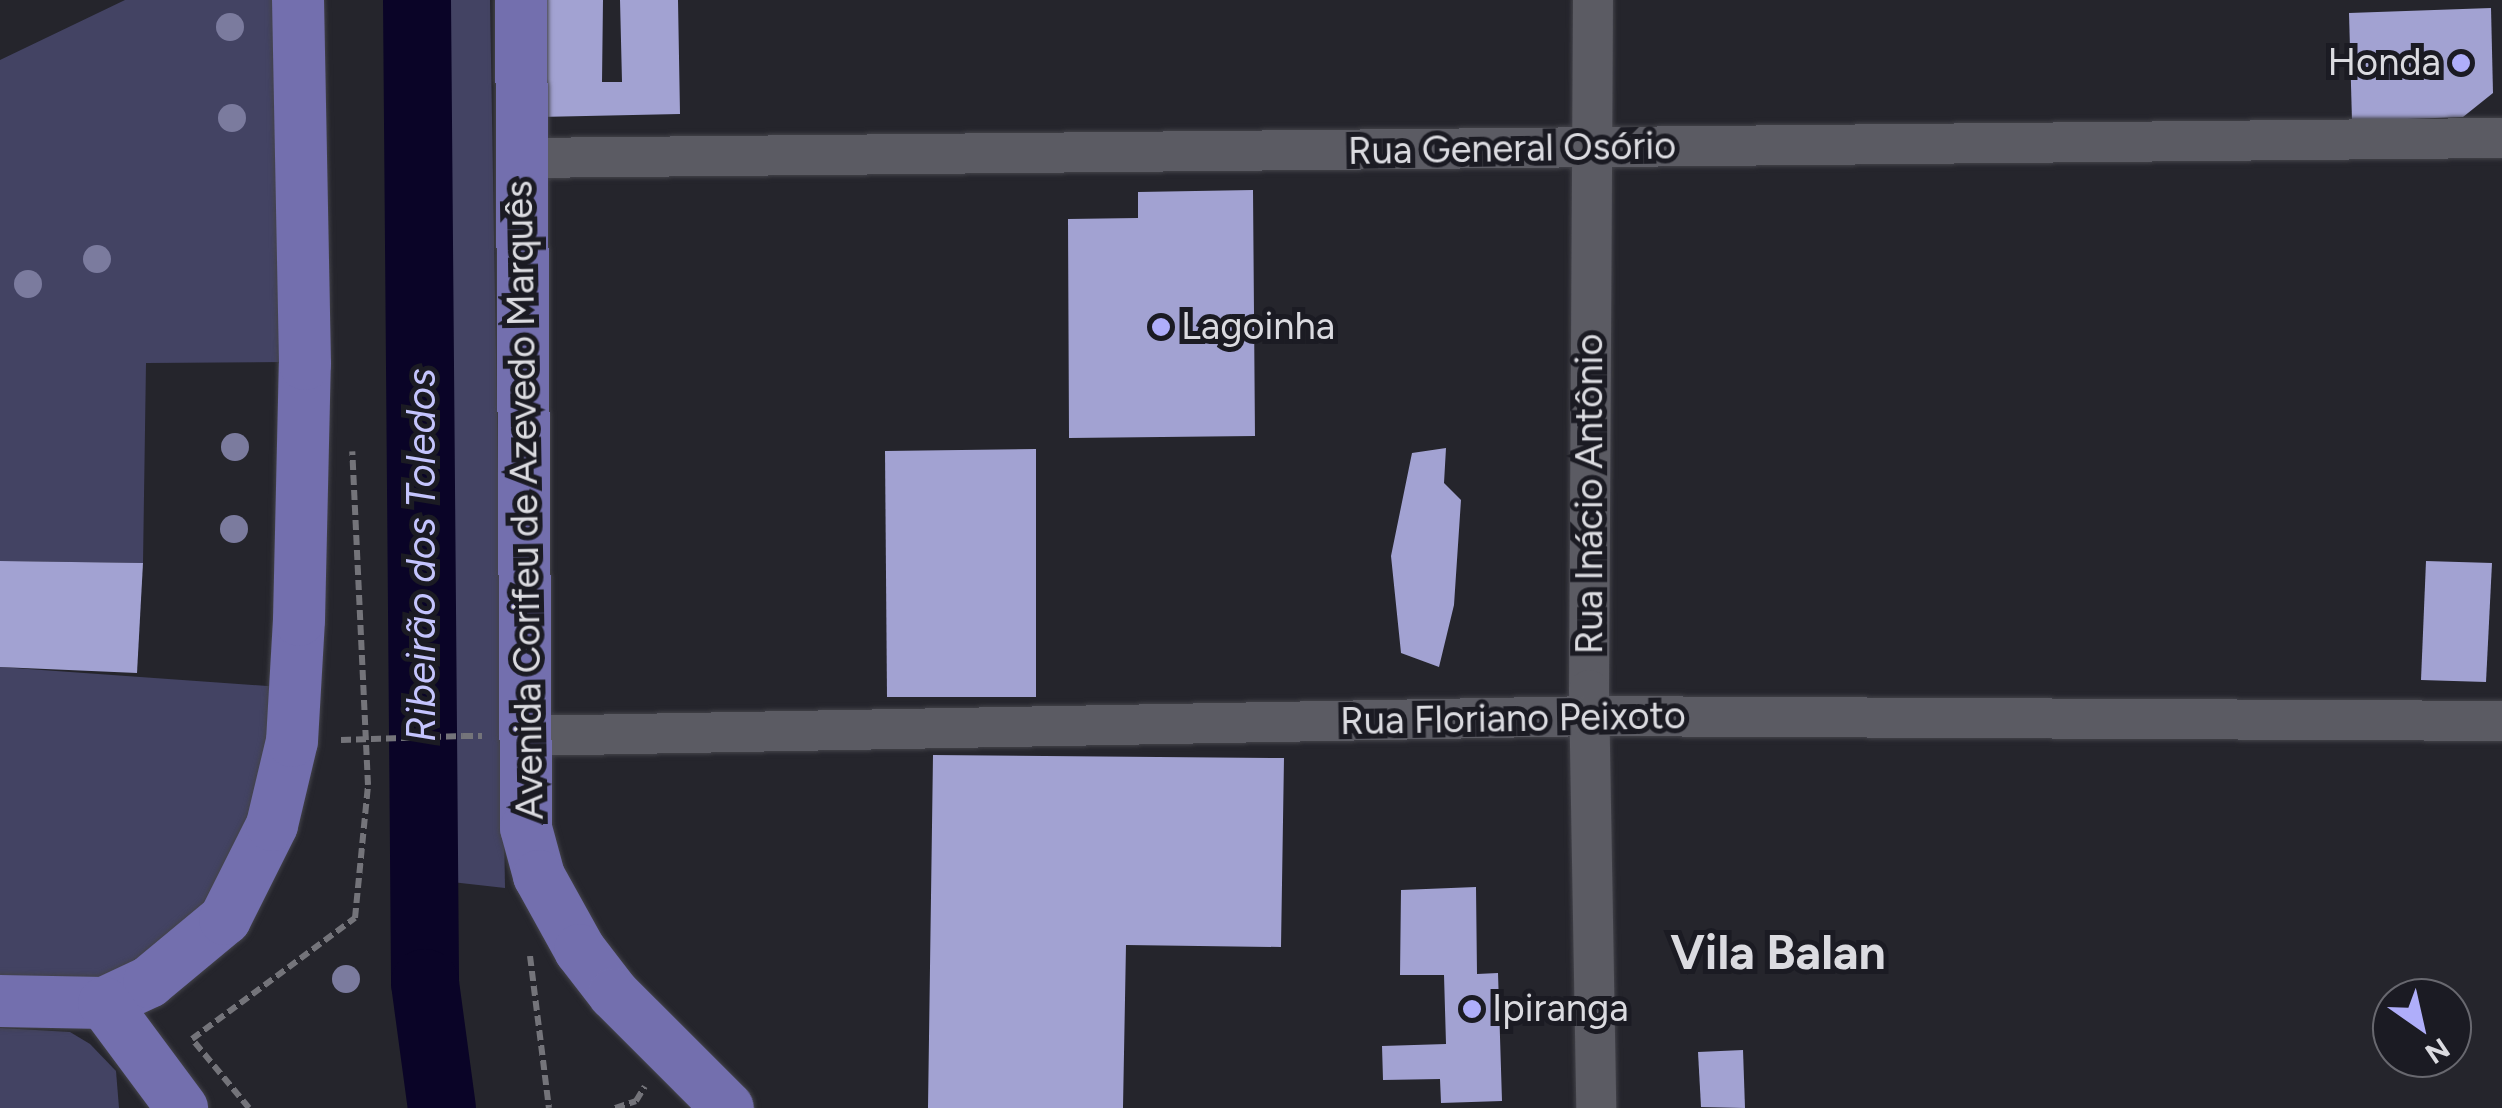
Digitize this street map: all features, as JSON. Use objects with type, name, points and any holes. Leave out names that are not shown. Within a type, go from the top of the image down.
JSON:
[{"type":"main road","points":[[0,1001],[104,1003],[149,982],[226,919],[272,826],[292,741],[305,364],[298,0]]},
{"type":"main road","name":"Avenida Corifeu de Azevedo Marquês","points":[[521,0],[526,828],[557,913],[614,994],[728,1108]]},
{"type":"main road","points":[[104,1003],[182,1108]]},
{"type":"street","name":"Rua Inácio Antônio","points":[[1594,0],[1590,716],[1596,1108]]},
{"type":"street","name":"Rua General Osório","points":[[522,158],[2502,138]]},
{"type":"street","name":"Rua Floriano Peixoto","points":[[524,736],[1590,716],[2502,721]]},
{"type":"path","points":[[341,740],[463,736]]},
{"type":"path","points":[[530,954],[550,1108]]},
{"type":"shaded area","points":[[125,0],[288,0],[288,362],[146,363],[143,563],[0,561],[0,60]]},
{"type":"shaded area","points":[[417,0],[490,0],[505,888],[425,879]]},
{"type":"shaded area","points":[[0,667],[281,687],[281,740],[211,914],[106,985],[0,981]]},
{"type":"shaded area","points":[[0,1028],[70,1032],[90,1044],[116,1071],[119,1108],[0,1108]]},
{"type":"building","points":[[531,0],[603,0],[602,82],[622,82],[620,0],[678,0],[680,114],[539,117]]},
{"type":"building","points":[[2491,8],[2493,93],[2463,117],[2352,121],[2349,13]]},
{"type":"building","name":"Lagoinha","points":[[1253,190],[1255,436],[1069,438],[1068,219],[1138,218],[1138,192]]},
{"type":"building","points":[[1446,448],[1444,483],[1461,500],[1454,605],[1439,667],[1401,653],[1391,556],[1412,453]]},
{"type":"building","points":[[1036,449],[1036,697],[887,697],[885,451]]},
{"type":"building","points":[[0,561],[143,563],[137,673],[0,667]]},
{"type":"building","points":[[2426,561],[2492,563],[2486,682],[2421,680]]},
{"type":"building","points":[[933,755],[1284,758],[1281,947],[1126,945],[1123,1108],[928,1108]]},
{"type":"building","points":[[1476,887],[1477,974],[1498,973],[1502,1101],[1441,1103],[1440,1079],[1383,1080],[1382,1046],[1446,1044],[1444,975],[1400,975],[1401,890]]},
{"type":"building","points":[[1743,1050],[1745,1108],[1701,1107],[1698,1052]]},
{"type":"waterway","name":"Ribeirão dos Toledos","points":[[417,0],[425,983],[442,1108]]},
{"type":"place","name":"Honda","points":[[2461,63]]},
{"type":"place","name":"Lagoinha","points":[[1161,327]]},
{"type":"place","name":"Ipiranga","points":[[1472,1009]]},
{"type":"district","name":"Vila Balan","points":[[1778,953]]}]
